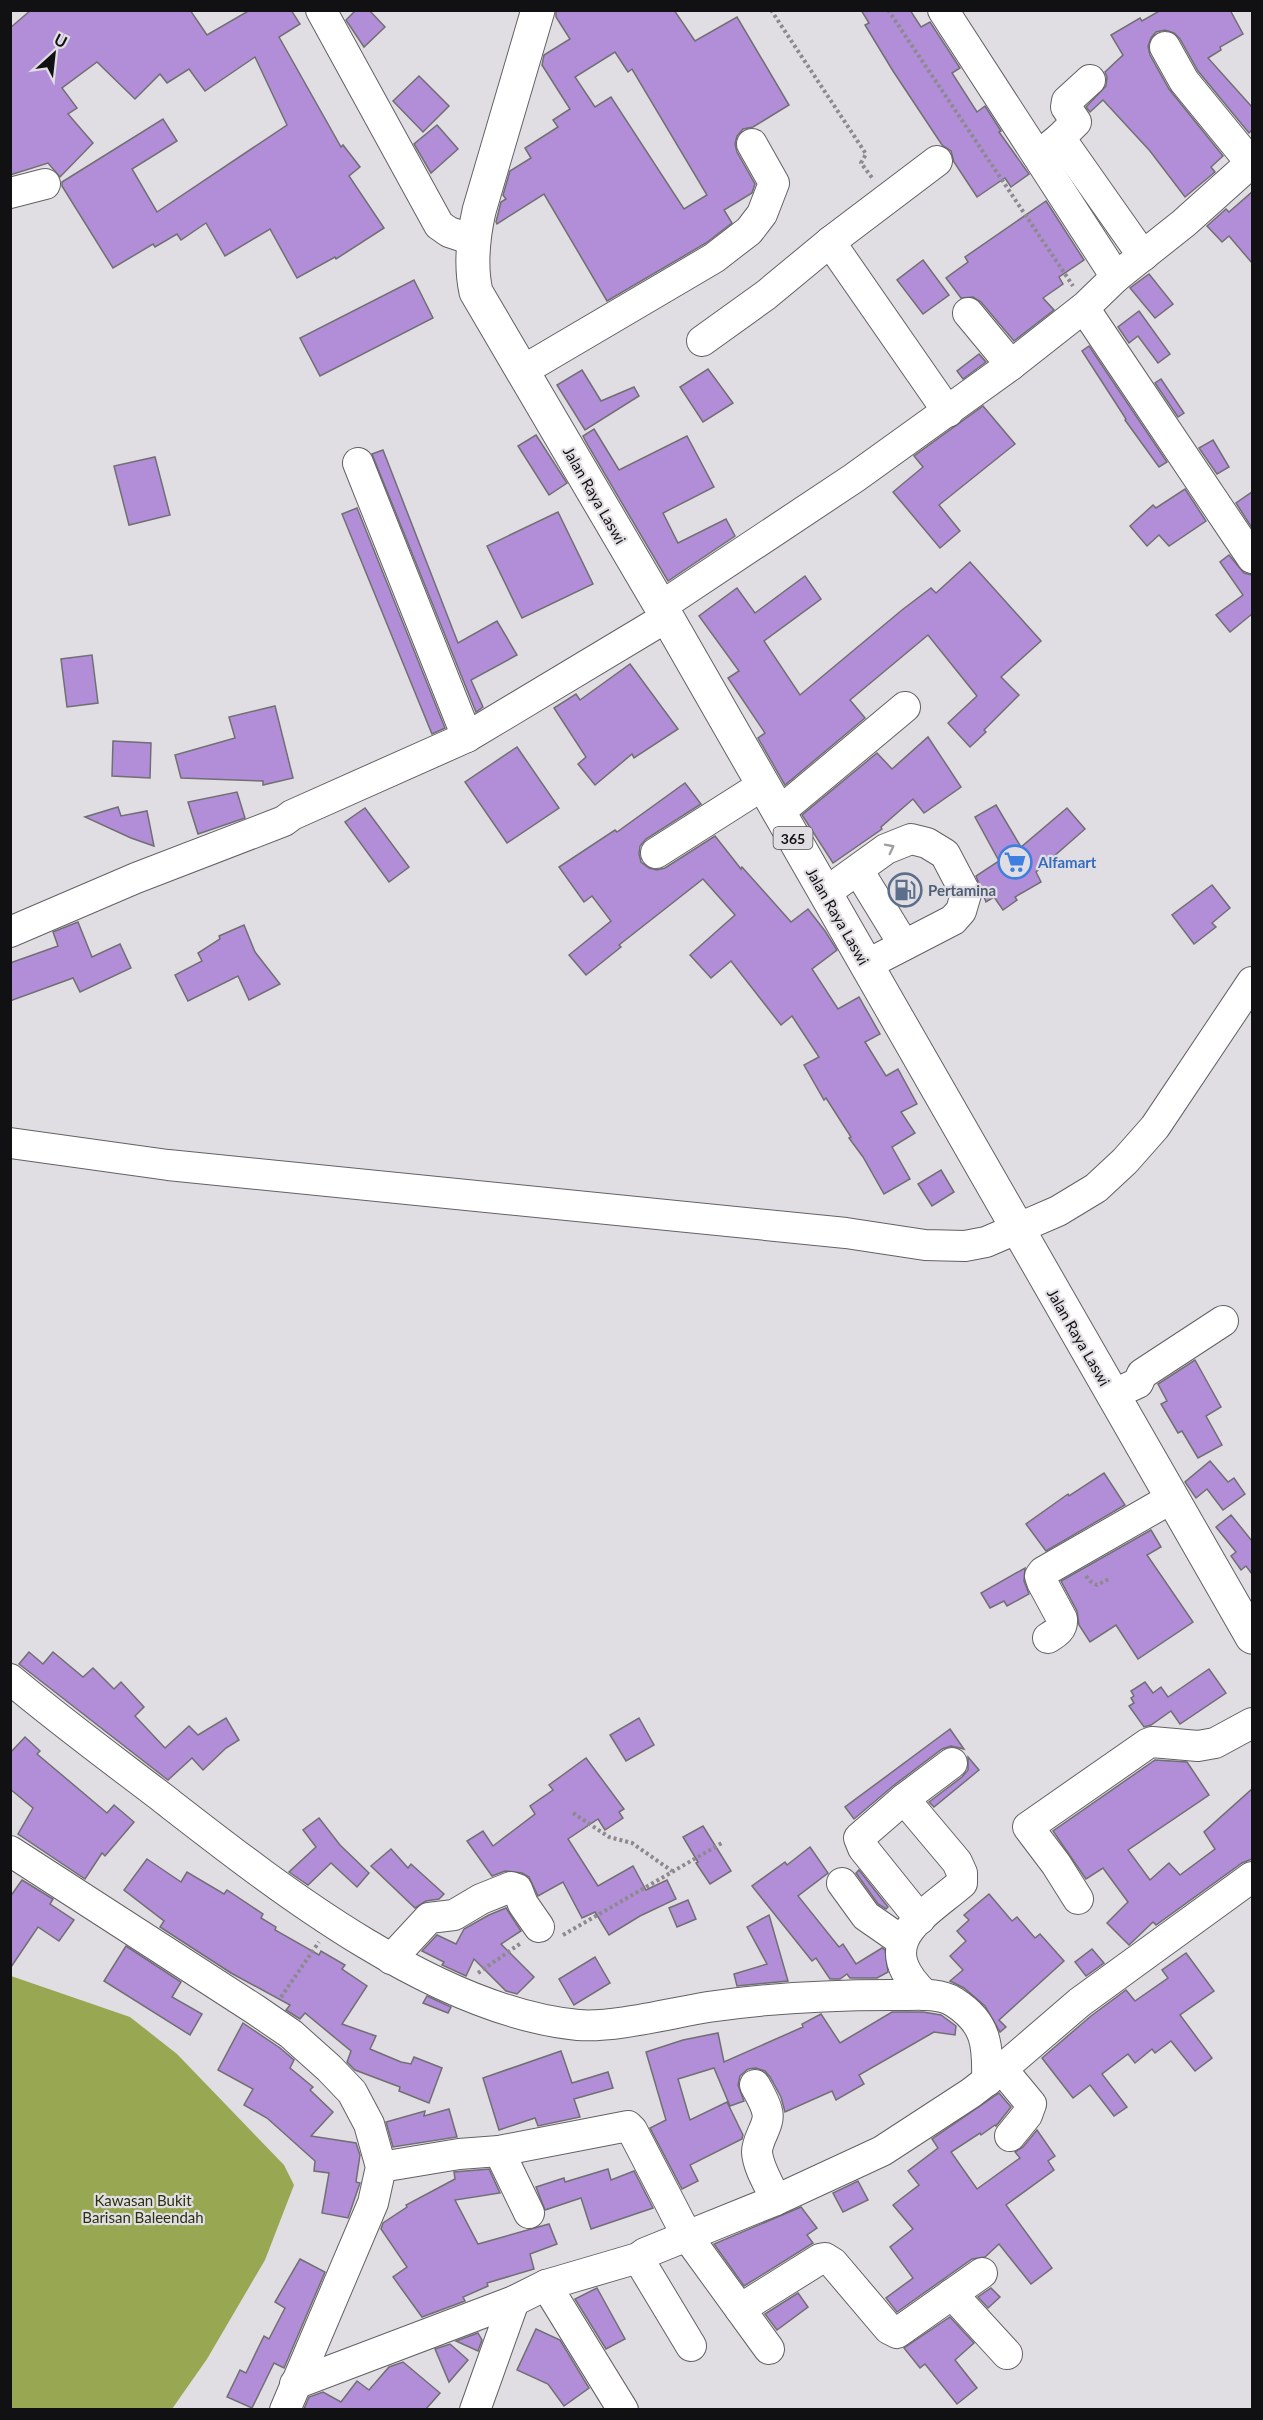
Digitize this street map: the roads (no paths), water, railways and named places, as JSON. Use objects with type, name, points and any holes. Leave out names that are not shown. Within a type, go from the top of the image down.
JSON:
[{"type":"main road","name":"Jalan Raya Laswi","points":[[538,10],[479,211],[453,232],[473,278],[476,292],[666,617],[1252,1637]]},
{"type":"street","points":[[321,10],[453,232]]},
{"type":"street","points":[[943,10],[1049,147],[1143,256]]},
{"type":"street","points":[[10,932],[136,878],[284,821],[292,815],[473,737],[666,617],[1011,365],[1085,307],[1116,277],[1252,163],[1184,81],[1165,47]]},
{"type":"street","points":[[1049,147],[1076,122],[1065,107],[1067,101],[1090,80]]},
{"type":"street","points":[[522,371],[714,258],[749,231],[762,214],[774,183],[752,144]]},
{"type":"street","points":[[1049,147],[1116,277]]},
{"type":"street","points":[[702,340],[766,295],[830,242],[937,160]]},
{"type":"street","points":[[10,193],[45,184]]},
{"type":"street","points":[[830,242],[948,412]]},
{"type":"street","points":[[1085,307],[1252,558]]},
{"type":"street","points":[[968,313],[1011,365]]},
{"type":"street","points":[[358,463],[473,737]]},
{"type":"street","points":[[656,853],[771,799],[905,707]]},
{"type":"street","points":[[825,893],[886,849],[911,839],[927,843],[945,854],[966,894],[961,911],[953,920],[866,965]]},
{"type":"street","points":[[858,870],[904,945]]},
{"type":"street","points":[[10,1143],[168,1165],[846,1233],[925,1245],[965,1246],[986,1242],[1017,1230],[1058,1211],[1096,1188],[1125,1161],[1155,1127],[1252,982]]},
{"type":"street","points":[[1112,1395],[1138,1383],[1142,1374],[1223,1321]]},
{"type":"street","points":[[1048,1638],[1059,1630],[1062,1619],[1042,1582],[1040,1576],[1043,1572],[1172,1497]]},
{"type":"street","points":[[10,1679],[222,1844],[391,1959],[466,1994],[523,2014],[579,2025],[616,2023],[748,2002],[867,1995],[925,1995],[951,2000],[968,2014],[985,2034],[994,2075],[1031,2104],[1027,2115],[1010,2136]]},
{"type":"street","points":[[1078,1899],[1056,1864],[1028,1827],[1147,1744],[1152,1742],[1198,1746],[1215,1743],[1252,1723]]},
{"type":"street","points":[[911,1930],[859,1840],[859,1836],[952,1762]]},
{"type":"street","points":[[904,1798],[957,1862],[962,1873],[962,1883],[911,1930],[902,1961],[911,1981],[925,1995]]},
{"type":"street","points":[[10,1851],[291,2034],[352,2092],[369,2124],[381,2167],[373,2203],[290,2397]]},
{"type":"street","points":[[290,2397],[514,2301],[546,2285],[638,2258],[645,2253],[776,2200],[882,2151],[994,2075],[1080,2002],[1252,1877]]},
{"type":"street","points":[[842,1883],[866,1916],[911,1930]]},
{"type":"street","points":[[391,1959],[429,1918],[454,1915],[481,1899],[511,1887],[517,1889],[523,1904],[539,1927]]},
{"type":"street","points":[[755,2085],[767,2111],[759,2140],[758,2158],[776,2200]]},
{"type":"street","points":[[381,2167],[459,2154],[499,2151],[628,2126],[687,2236],[769,2349]]},
{"type":"street","points":[[499,2151],[529,2214]]},
{"type":"street","points":[[638,2258],[691,2346]]},
{"type":"street","points":[[740,2309],[825,2258],[893,2332],[901,2332],[982,2273]]},
{"type":"street","points":[[546,2285],[623,2409]]},
{"type":"street","points":[[952,2294],[1007,2354]]},
{"type":"street","points":[[475,2409],[514,2301]]},
{"type":"place","name":"Alfamart","points":[[1015,862]]},
{"type":"place","name":"Pertamina","points":[[905,890]]},
{"type":"park label","name":"Kawasan Bukit Barisan Baleendah","points":[[143,2208]]}]
